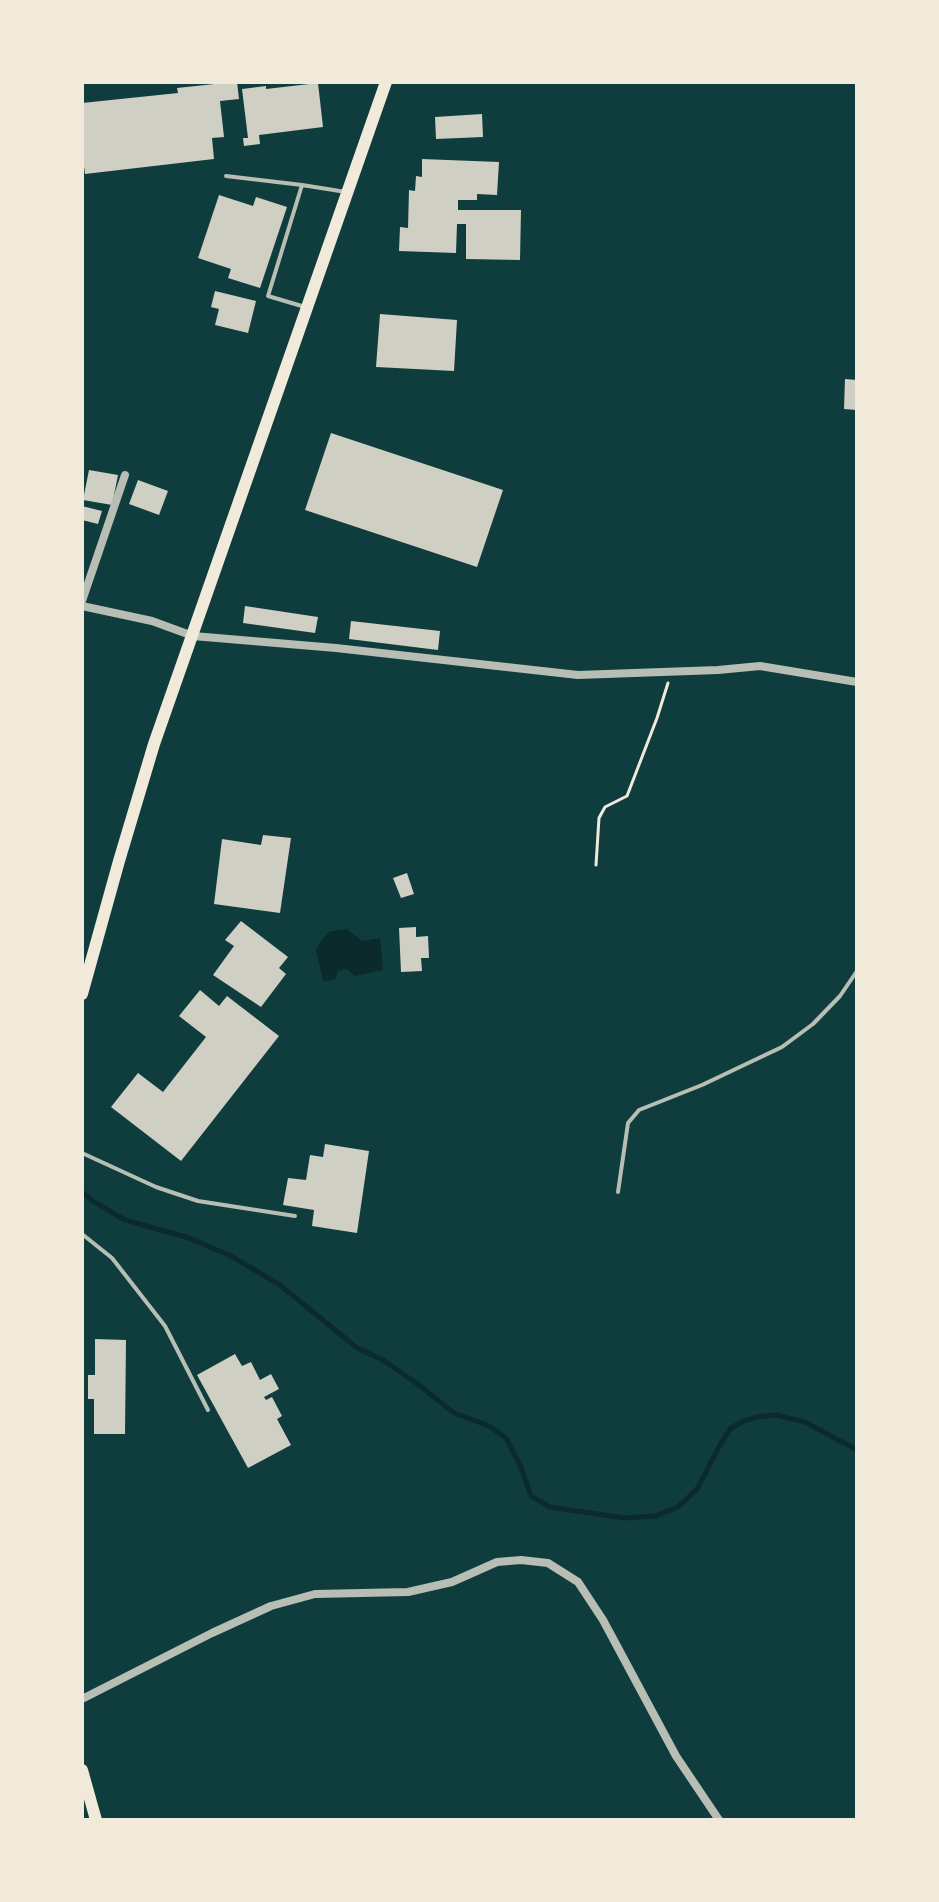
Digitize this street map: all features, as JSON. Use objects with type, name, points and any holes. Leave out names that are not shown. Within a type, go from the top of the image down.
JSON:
[{"type":"main road","points":[[82,994],[154,744],[386,82]]},
{"type":"main road","points":[[82,1770],[96,1820]]},
{"type":"street","points":[[125,475],[82,603],[152,621],[193,636],[336,648],[578,675],[760,666],[857,682]]},
{"type":"street","points":[[82,1699],[271,1606],[315,1594],[408,1592],[452,1582],[497,1562],[521,1560],[548,1563],[578,1582],[603,1620],[676,1756],[719,1820]]},
{"type":"lane","points":[[226,176],[348,192]]},
{"type":"lane","points":[[302,185],[268,296],[307,308]]},
{"type":"lane","points":[[618,1192],[628,1123],[639,1110],[702,1085],[782,1047],[813,1024],[840,996],[857,971]]},
{"type":"lane","points":[[82,1153],[156,1187],[198,1201],[295,1216]]},
{"type":"lane","points":[[82,1234],[112,1258],[165,1326],[208,1410]]},
{"type":"path","points":[[596,865],[599,818],[605,807],[627,796],[671,671]]},
{"type":"water","points":[[347,929],[362,941],[380,938],[383,970],[355,976],[347,969],[338,971],[335,980],[323,981],[316,949],[328,932]]},
{"type":"building","points":[[237,82],[239,99],[220,101],[224,137],[212,138],[214,159],[85,174],[82,103],[178,93],[177,88]]},
{"type":"building","points":[[318,83],[323,127],[259,135],[260,144],[244,146],[243,138],[248,138],[242,89]]},
{"type":"building","points":[[482,114],[483,137],[436,139],[435,117]]},
{"type":"building","points":[[422,159],[499,162],[497,195],[477,194],[477,200],[458,200],[458,210],[521,210],[520,260],[466,259],[466,224],[457,224],[456,253],[399,251],[400,227],[408,228],[409,190],[415,191],[416,176],[422,177]]},
{"type":"building","points":[[219,195],[253,206],[256,197],[287,207],[260,288],[228,278],[231,269],[198,258]]},
{"type":"building","points":[[215,291],[256,301],[248,333],[215,325],[219,309],[211,307]]},
{"type":"building","points":[[380,314],[457,320],[454,371],[376,367]]},
{"type":"building","points":[[845,379],[857,380],[857,410],[844,409]]},
{"type":"building","points":[[331,433],[503,490],[477,567],[305,510]]},
{"type":"building","points":[[89,470],[118,475],[112,505],[83,500]]},
{"type":"building","points":[[138,480],[168,491],[159,515],[129,504]]},
{"type":"building","points":[[82,506],[102,511],[98,524],[82,520]]},
{"type":"building","points":[[245,606],[318,617],[315,633],[243,623]]},
{"type":"building","points":[[351,621],[440,631],[438,650],[349,639]]},
{"type":"building","points":[[263,835],[291,838],[280,913],[214,904],[222,839],[261,845]]},
{"type":"building","points":[[407,873],[414,894],[401,898],[393,878]]},
{"type":"building","points":[[241,921],[288,957],[279,968],[286,974],[261,1007],[213,975],[234,946],[225,940]]},
{"type":"building","points":[[416,927],[416,937],[428,936],[429,958],[421,958],[422,971],[401,972],[399,928]]},
{"type":"building","points":[[200,990],[219,1006],[227,996],[279,1036],[181,1161],[111,1107],[138,1073],[163,1092],[206,1037],[179,1016]]},
{"type":"building","points":[[325,1144],[369,1151],[357,1233],[312,1226],[314,1210],[283,1205],[288,1178],[306,1180],[310,1155],[323,1157]]},
{"type":"building","points":[[95,1339],[126,1340],[125,1434],[94,1434],[94,1399],[88,1399],[88,1375],[95,1375]]},
{"type":"building","points":[[235,1354],[242,1366],[251,1362],[260,1380],[271,1374],[279,1389],[264,1397],[266,1400],[272,1397],[282,1416],[277,1419],[291,1445],[248,1468],[197,1375]]},
{"type":"waterway","points":[[82,1192],[125,1220],[189,1238],[231,1256],[280,1285],[357,1348],[383,1360],[454,1413],[489,1426],[506,1438],[531,1496],[550,1507],[624,1518],[656,1516],[678,1507],[697,1489],[731,1428],[757,1417],[776,1415],[805,1422],[857,1450]]}]
